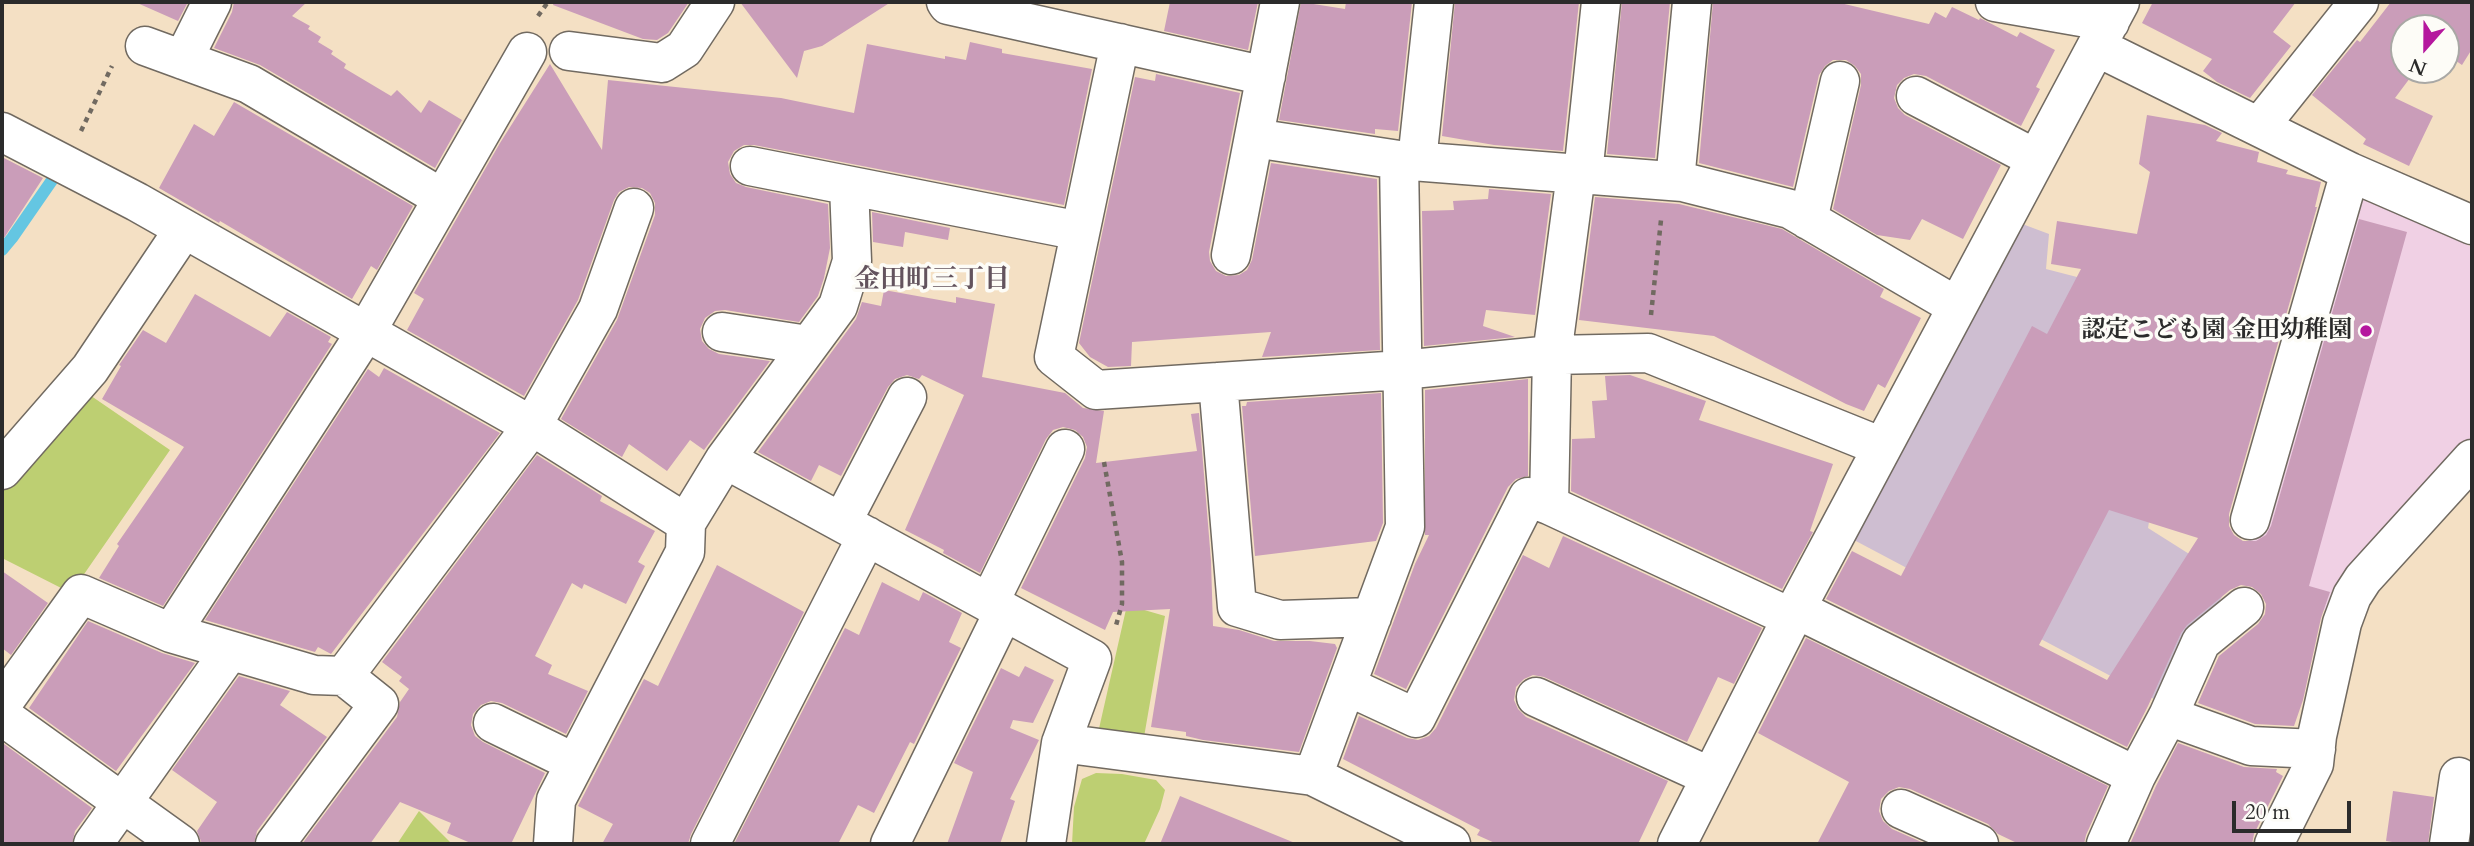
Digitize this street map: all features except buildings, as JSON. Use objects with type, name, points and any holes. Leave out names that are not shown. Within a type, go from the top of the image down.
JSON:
[{"type":"street","points":[[183,60],[212,2]]},
{"type":"street","points":[[569,51],[662,63],[684,49],[715,2]]},
{"type":"street","points":[[946,2],[948,5],[1266,76]]},
{"type":"street","points":[[1231,255],[1280,2]]},
{"type":"street","points":[[1312,776],[1405,527],[1402,370],[1408,161],[1434,2]]},
{"type":"street","points":[[1549,505],[1552,355],[1601,2]]},
{"type":"street","points":[[1670,181],[1692,2]]},
{"type":"street","points":[[1995,2],[2109,24],[2259,127],[2350,172],[2472,225]]},
{"type":"street","points":[[2259,127],[2359,2]]},
{"type":"street","points":[[1677,844],[1956,306],[2109,24]]},
{"type":"street","points":[[1120,43],[1054,356],[1096,390],[1402,370],[1552,355],[1648,353],[1882,447]]},
{"type":"street","points":[[131,51],[183,60],[250,84],[442,198]]},
{"type":"street","points":[[171,633],[366,332],[527,52]]},
{"type":"street","points":[[1808,220],[1840,81]]},
{"type":"street","points":[[1916,96],[2036,159]]},
{"type":"street","points":[[2,132],[184,229],[532,426],[686,523]]},
{"type":"street","points":[[1254,138],[1408,161],[1670,181],[1790,209],[1956,306]]},
{"type":"street","points":[[751,166],[1080,231]]},
{"type":"street","points":[[2250,520],[2350,172]]},
{"type":"street","points":[[553,844],[555,800],[685,552],[686,523],[725,458],[838,306],[852,261],[849,186]]},
{"type":"street","points":[[344,676],[532,426],[597,309],[634,208]]},
{"type":"street","points":[[2,470],[90,369],[184,229]]},
{"type":"street","points":[[722,332],[808,345]]},
{"type":"street","points":[[1218,382],[1237,607],[1280,620],[1372,617]]},
{"type":"street","points":[[710,844],[854,529],[906,397]]},
{"type":"street","points":[[890,844],[1065,449]]},
{"type":"street","points":[[725,458],[1092,659],[1061,743],[1046,844]]},
{"type":"street","points":[[2274,844],[2314,764],[2342,623],[2352,596],[2363,579],[2472,459]]},
{"type":"street","points":[[1347,686],[1416,718],[1528,497],[1794,614],[2136,776]]},
{"type":"street","points":[[2,704],[81,594],[171,633],[314,675],[344,676],[379,704],[275,844]]},
{"type":"street","points":[[2105,844],[2136,776],[2168,716],[2200,642],[2244,607]]},
{"type":"street","points":[[93,844],[230,651]]},
{"type":"street","points":[[1536,697],[1711,777]]},
{"type":"street","points":[[2,716],[180,844]]},
{"type":"street","points":[[2168,716],[2251,746],[2316,749]]},
{"type":"street","points":[[493,723],[575,763]]},
{"type":"street","points":[[1061,743],[1312,776],[1433,840]]},
{"type":"street","points":[[2449,844],[2459,777]]},
{"type":"street","points":[[1901,809],[1979,844]]},
{"type":"path","points":[[59,162],[131,51]]},
{"type":"path","points":[[1648,353],[1670,181]]},
{"type":"path","points":[[1092,659],[1111,641],[1122,604],[1122,562],[1104,461]]},
{"type":"shaded area","points":[[2365,194],[2472,247],[2472,441],[2327,611],[2238,574],[2345,210]]},
{"type":"shaded area","points":[[2017,222],[2049,234],[2046,269],[2197,308],[2160,454],[2148,528],[2232,581],[2156,700],[1854,540]]},
{"type":"green space","points":[[81,389],[170,450],[71,593],[2,558],[2,480]]},
{"type":"green space","points":[[1127,605],[1165,616],[1144,737],[1098,733]]},
{"type":"green space","points":[[1096,773],[1156,780],[1165,790],[1160,809],[1144,844],[1072,844],[1074,807],[1082,779]]},
{"type":"green space","points":[[419,811],[452,844],[397,844]]},
{"type":"waterway","points":[[2,250],[57,173]]},
{"type":"place","name":"認定こども園 金田幼稚園","points":[[2366,331]]},
{"type":"district","name":"金田町三丁目","points":[[932,281]]}]
